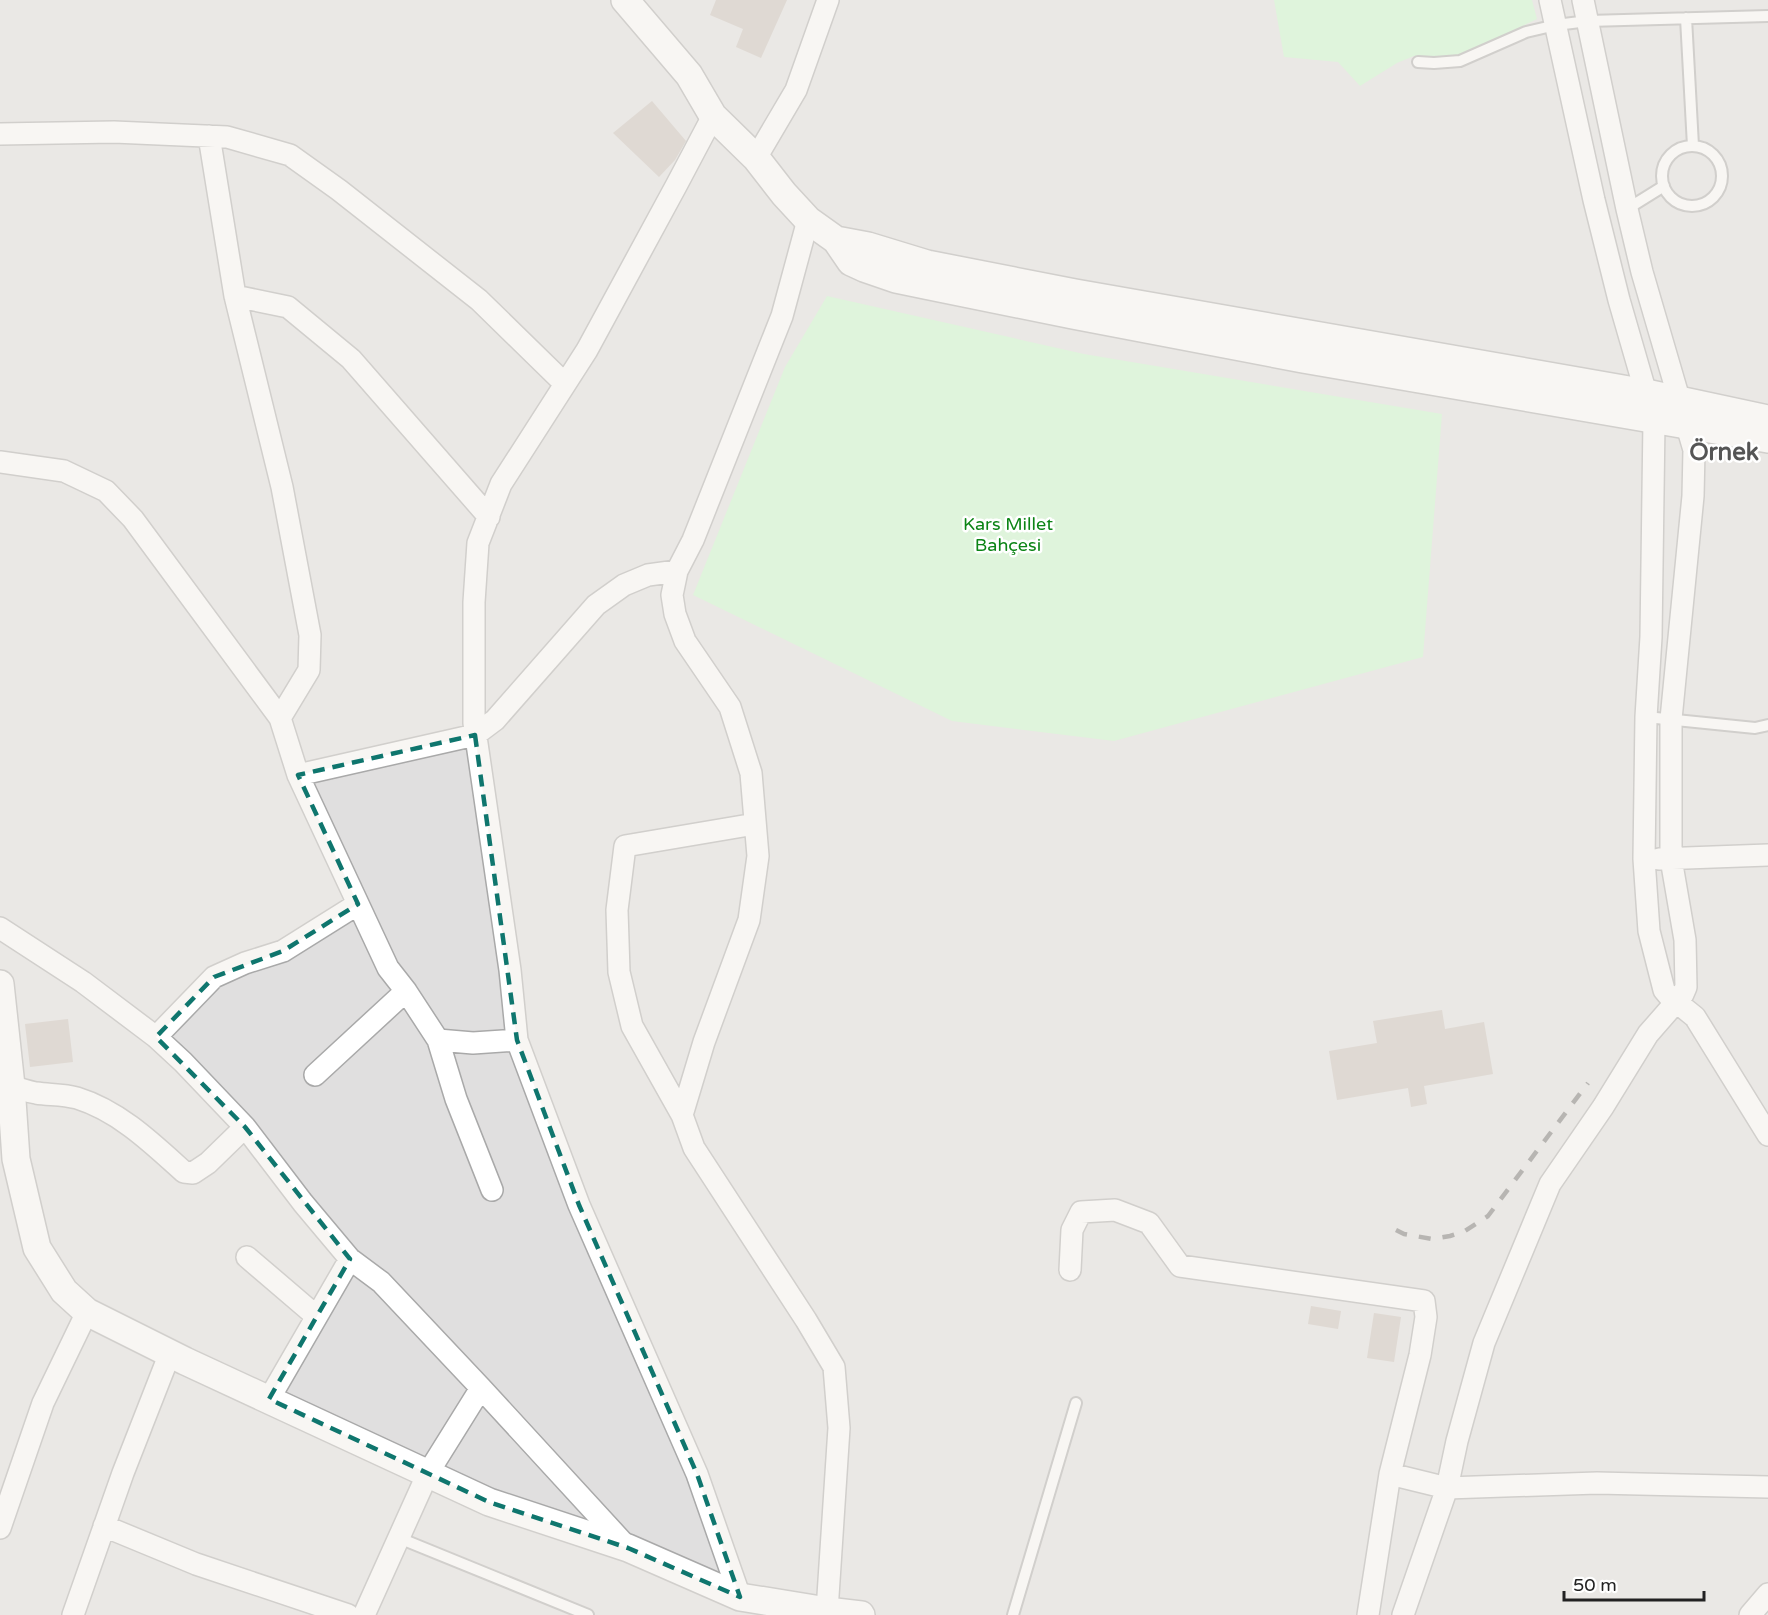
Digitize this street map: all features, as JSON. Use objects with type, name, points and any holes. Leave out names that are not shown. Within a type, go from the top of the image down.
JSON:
[{"type":"street","points":[[625,0],[689,75],[713,116],[756,158],[808,220],[836,240],[851,262],[896,279],[1303,359],[1654,421],[1684,413],[1768,419]]},
{"type":"street","points":[[756,158],[796,90],[828,0]]},
{"type":"street","points":[[1550,0],[1597,211],[1619,300],[1654,421],[1651,637],[1646,717],[1644,859],[1649,931],[1664,990],[1695,1017],[1768,1135]]},
{"type":"street","points":[[1403,1615],[1447,1488],[1457,1441],[1484,1343],[1550,1184],[1603,1107],[1647,1034],[1683,994],[1686,987],[1684,940],[1671,859],[1671,718],[1693,496],[1694,450],[1642,272],[1583,0]]},
{"type":"street","points":[[713,116],[587,350],[501,484],[478,543],[474,602],[474,723],[510,970],[517,1040],[579,1204],[697,1474],[740,1597]]},
{"type":"street","points":[[0,134],[114,132],[227,137],[290,155],[479,300],[565,384]]},
{"type":"street","points":[[208,136],[235,296],[282,487],[310,635],[309,670],[280,718]]},
{"type":"street","points":[[682,1114],[704,1042],[749,920],[758,856],[751,773],[730,707],[685,641],[675,614],[672,595],[677,572],[693,540],[782,316],[808,220]]},
{"type":"street","points":[[836,240],[868,246],[927,264],[1064,291],[1646,393],[1684,413],[1768,439]]},
{"type":"street","points":[[235,296],[288,307],[351,359],[489,517]]},
{"type":"street","points":[[0,462],[64,471],[106,491],[133,519],[280,718],[298,775],[388,968],[438,1040],[456,1099],[492,1190]]},
{"type":"street","points":[[298,775],[476,735],[495,720],[596,605],[624,585],[648,575],[677,572]]},
{"type":"street","points":[[755,824],[625,846],[617,910],[620,972],[632,1026],[682,1114],[694,1148],[834,1367],[839,1428],[816,1612]]},
{"type":"street","points":[[1644,859],[1768,855]]},
{"type":"street","points":[[156,1037],[214,976],[283,951],[358,904]]},
{"type":"street","points":[[0,928],[83,982],[156,1037],[245,1126],[303,1203],[350,1259],[381,1282],[628,1548]]},
{"type":"street","points":[[0,984],[6,1084],[16,1159],[37,1248],[64,1291],[87,1312],[489,1502],[628,1548],[770,1609],[861,1615]]},
{"type":"street","points":[[315,1075],[406,991]]},
{"type":"street","points":[[438,1040],[473,1043],[517,1040]]},
{"type":"street","points":[[6,1084],[35,1093],[64,1095],[80,1099],[107,1111],[137,1130],[184,1172],[193,1173],[208,1163],[245,1126]]},
{"type":"street","points":[[1070,1270],[1072,1230],[1081,1212],[1115,1210],[1149,1223],[1180,1266],[1424,1301],[1426,1317],[1420,1355],[1390,1474],[1368,1615]]},
{"type":"street","points":[[248,1257],[316,1316]]},
{"type":"street","points":[[268,1399],[350,1259]]},
{"type":"street","points":[[0,1528],[43,1403],[87,1312]]},
{"type":"street","points":[[73,1615],[123,1473],[170,1353]]},
{"type":"street","points":[[364,1615],[428,1473],[481,1388]]},
{"type":"street","points":[[1390,1474],[1447,1488],[1598,1483],[1768,1486]]},
{"type":"street","points":[[104,1526],[196,1564],[348,1615]]},
{"type":"street","points":[[1750,1615],[1768,1594]]},
{"type":"lane","points":[[1418,62],[1460,61],[1526,32],[1556,25],[1588,21],[1768,16]]},
{"type":"lane","points":[[1686,18],[1693,146]]},
{"type":"lane","points":[[1684,147],[1703,148],[1717,159],[1721,167],[1722,176],[1717,192],[1704,203],[1695,206],[1685,205],[1676,201],[1664,186],[1663,167],[1675,151],[1684,147]]},
{"type":"lane","points":[[1627,209],[1664,186]]},
{"type":"lane","points":[[1646,717],[1755,728],[1768,725]]},
{"type":"lane","points":[[1013,1615],[1076,1403]]},
{"type":"lane","points":[[399,1538],[588,1615]]},
{"type":"highlighted area","points":[[475,735],[517,1040],[579,1205],[697,1474],[740,1597],[628,1548],[489,1502],[269,1399],[350,1259],[245,1127],[156,1037],[214,977],[283,951],[358,904],[298,775]]},
{"type":"shaded area","points":[[0,0],[1768,0],[1768,1615],[0,1615]]},
{"type":"green space","points":[[1274,0],[1532,0],[1537,19],[1460,56],[1448,59],[1414,56],[1397,63],[1360,86],[1338,62],[1284,57]]},
{"type":"green space","name":"Kars Millet Bahçesi","points":[[827,296],[1084,354],[1442,414],[1423,657],[1114,741],[952,721],[693,595],[785,367]]},
{"type":"building","points":[[716,0],[787,0],[761,58],[736,47],[743,29],[710,15]]},
{"type":"building","points":[[652,101],[686,141],[675,160],[659,177],[613,133]]},
{"type":"building","points":[[1442,1010],[1445,1029],[1484,1022],[1493,1074],[1424,1086],[1427,1104],[1411,1107],[1408,1088],[1337,1100],[1329,1051],[1377,1043],[1373,1021]]},
{"type":"building","points":[[68,1019],[73,1062],[30,1067],[25,1024]]},
{"type":"building","points":[[1311,1306],[1341,1311],[1338,1329],[1308,1324]]},
{"type":"building","points":[[1374,1313],[1401,1317],[1394,1362],[1367,1358]]},
{"type":"railway","points":[[1396,1230],[1404,1234],[1432,1239],[1465,1231],[1488,1216],[1588,1083]]},
{"type":"district","name":"Örnek","points":[[1724,452]]}]
